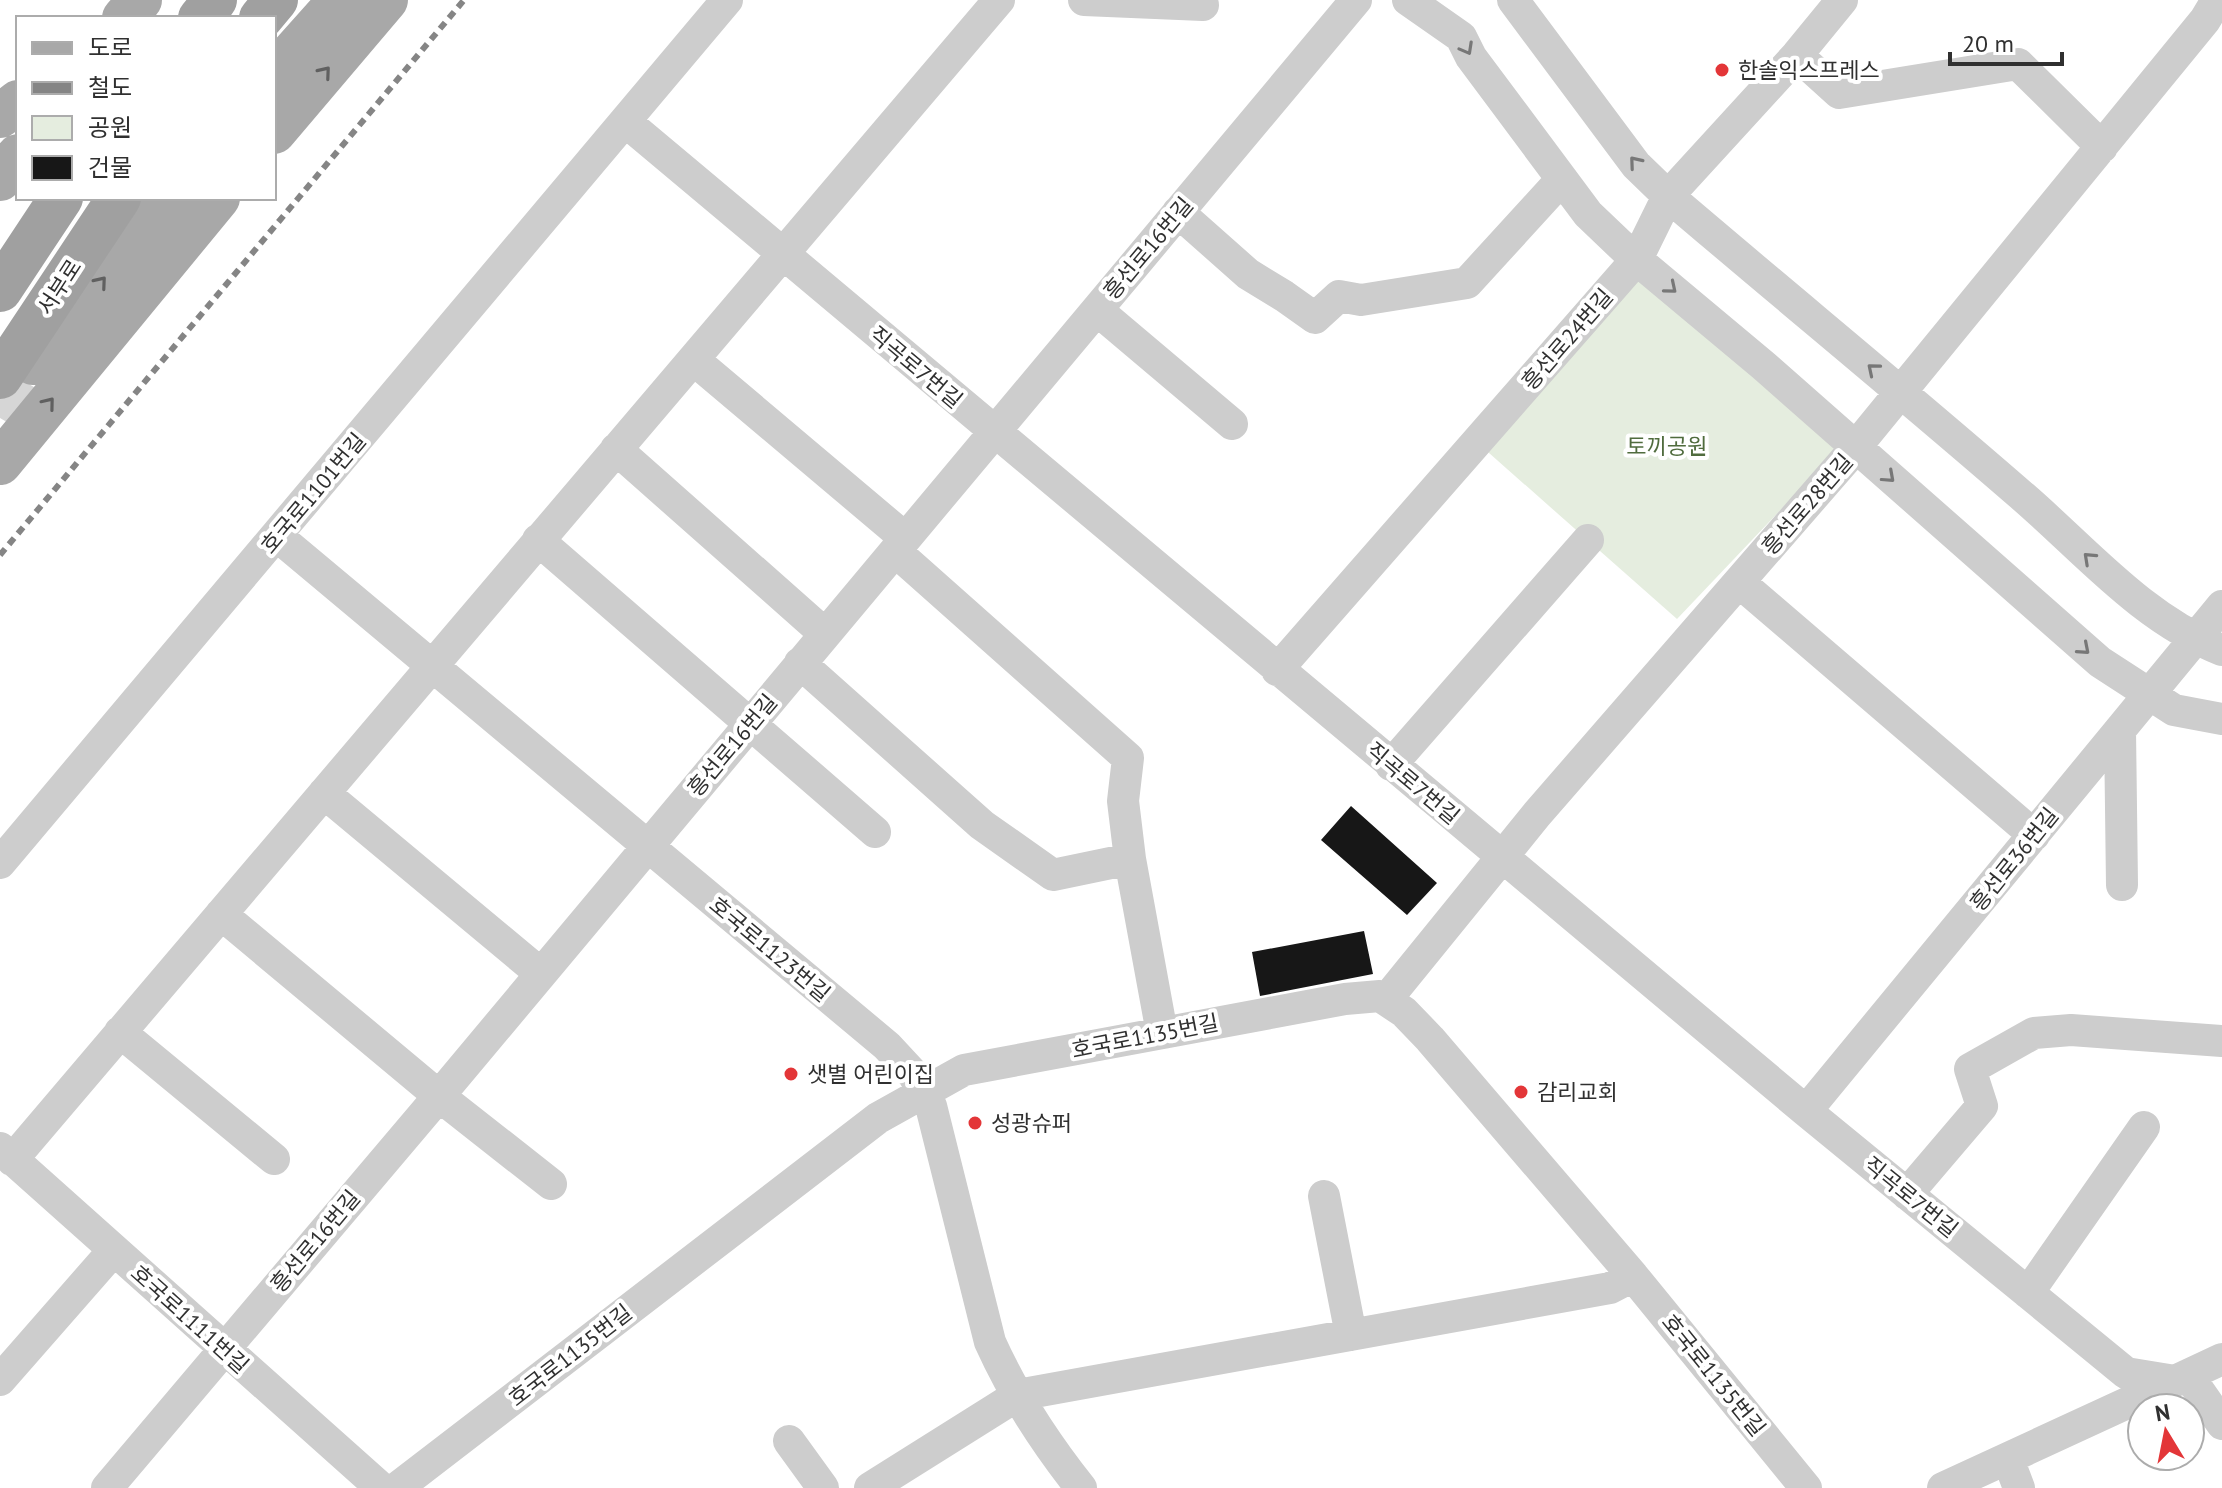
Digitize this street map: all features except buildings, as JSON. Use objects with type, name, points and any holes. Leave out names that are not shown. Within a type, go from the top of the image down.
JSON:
[{"type":"highway","points":[[202,16],[215,0]]},
{"type":"highway","points":[[263,16],[276,0]]},
{"type":"highway","points":[[0,290],[60,200]]},
{"type":"highway","name":"서부로","points":[[17,370],[118,200]]},
{"type":"main road","points":[[276,72],[340,0]]},
{"type":"main road","points":[[276,130],[386,0]]},
{"type":"main road","points":[[0,116],[16,104]]},
{"type":"main road","points":[[0,179],[16,159]]},
{"type":"main road","points":[[17,370],[169,200]]},
{"type":"main road","points":[[0,463],[216,200]]},
{"type":"street","name":"호국로1101번길","points":[[0,863],[727,0]]},
{"type":"street","points":[[6,1154],[120,1032],[999,0]]},
{"type":"street","points":[[1084,0],[1203,5]]},
{"type":"street","name":"흥선로16번길","points":[[107,1488],[1356,0]]},
{"type":"street","points":[[1408,0],[1461,37],[1471,57],[1588,214],[1637,259],[2100,662],[2174,710],[2222,719]]},
{"type":"street","points":[[1513,0],[1636,165],[1668,196],[2023,496],[2113,581],[2208,644]]},
{"type":"street","name":"흥선로24번길","points":[[1277,670],[1637,259],[1668,196],[1797,55],[1842,0]]},
{"type":"street","name":"흥선로28번길","points":[[1386,1000],[1502,857],[1901,393],[2205,20],[2217,0]]},
{"type":"street","points":[[1797,55],[1839,93],[2018,64],[2102,147]]},
{"type":"street","name":"직곡로7번길","points":[[626,122],[1277,670],[2126,1373],[2182,1378]]},
{"type":"street","points":[[1178,212],[1248,274],[1315,318],[1339,296],[1361,300],[1467,283],[1562,179]]},
{"type":"street","points":[[1097,310],[1232,424]]},
{"type":"street","points":[[694,360],[900,545],[1128,758],[1123,801],[1130,859],[1162,1033]]},
{"type":"street","points":[[616,449],[825,634]]},
{"type":"street","name":"호국로1123번길","points":[[277,536],[887,1046],[913,1074],[931,1106],[990,1342],[1002,1370],[1081,1488]]},
{"type":"street","points":[[538,540],[875,832]]},
{"type":"street","points":[[1391,765],[1588,540]]},
{"type":"street","points":[[1739,582],[2034,835]]},
{"type":"street","name":"흥선로36번길","points":[[1806,1111],[2149,695],[2208,644],[2222,606]]},
{"type":"street","points":[[800,663],[982,825],[1053,875],[1130,859]]},
{"type":"street","points":[[2120,730],[2122,885]]},
{"type":"street","points":[[324,793],[540,973]]},
{"type":"street","points":[[221,914],[439,1096],[551,1184]]},
{"type":"street","name":"호국로1135번길","points":[[397,1488],[878,1118],[964,1070],[1345,999],[1380,996],[1404,1012],[1430,1039],[1633,1276],[1806,1488]]},
{"type":"street","points":[[1907,1194],[1982,1106],[1970,1069],[2034,1033],[2071,1030],[2222,1041]]},
{"type":"street","points":[[120,1032],[274,1159]]},
{"type":"street","points":[[2028,1293],[2144,1127]]},
{"type":"street","name":"호국로1111번길","points":[[6,1154],[381,1488]]},
{"type":"street","points":[[1324,1196],[1351,1335]]},
{"type":"street","points":[[0,1380],[113,1251]]},
{"type":"street","points":[[888,1483],[1018,1395],[1610,1288],[1633,1276]]},
{"type":"street","points":[[1943,1488],[2014,1474],[2182,1378],[2222,1359]]},
{"type":"street","points":[[2182,1378],[2222,1424]]},
{"type":"street","points":[[789,1441],[823,1488]]},
{"type":"green space","name":"토끼공원","points":[[1647,268],[1847,440],[1677,619],[1480,445]]},
{"type":"tunnel","points":[[0,418],[33,363]]},
{"type":"railway","points":[[0,555],[464,0]]},
{"type":"place","name":"한솔익스프레스","points":[[1722,70]]},
{"type":"place","name":"샛별 어린이집","points":[[791,1074]]},
{"type":"place","name":"감리교회","points":[[1521,1092]]},
{"type":"place","name":"성광슈퍼","points":[[975,1123]]}]
